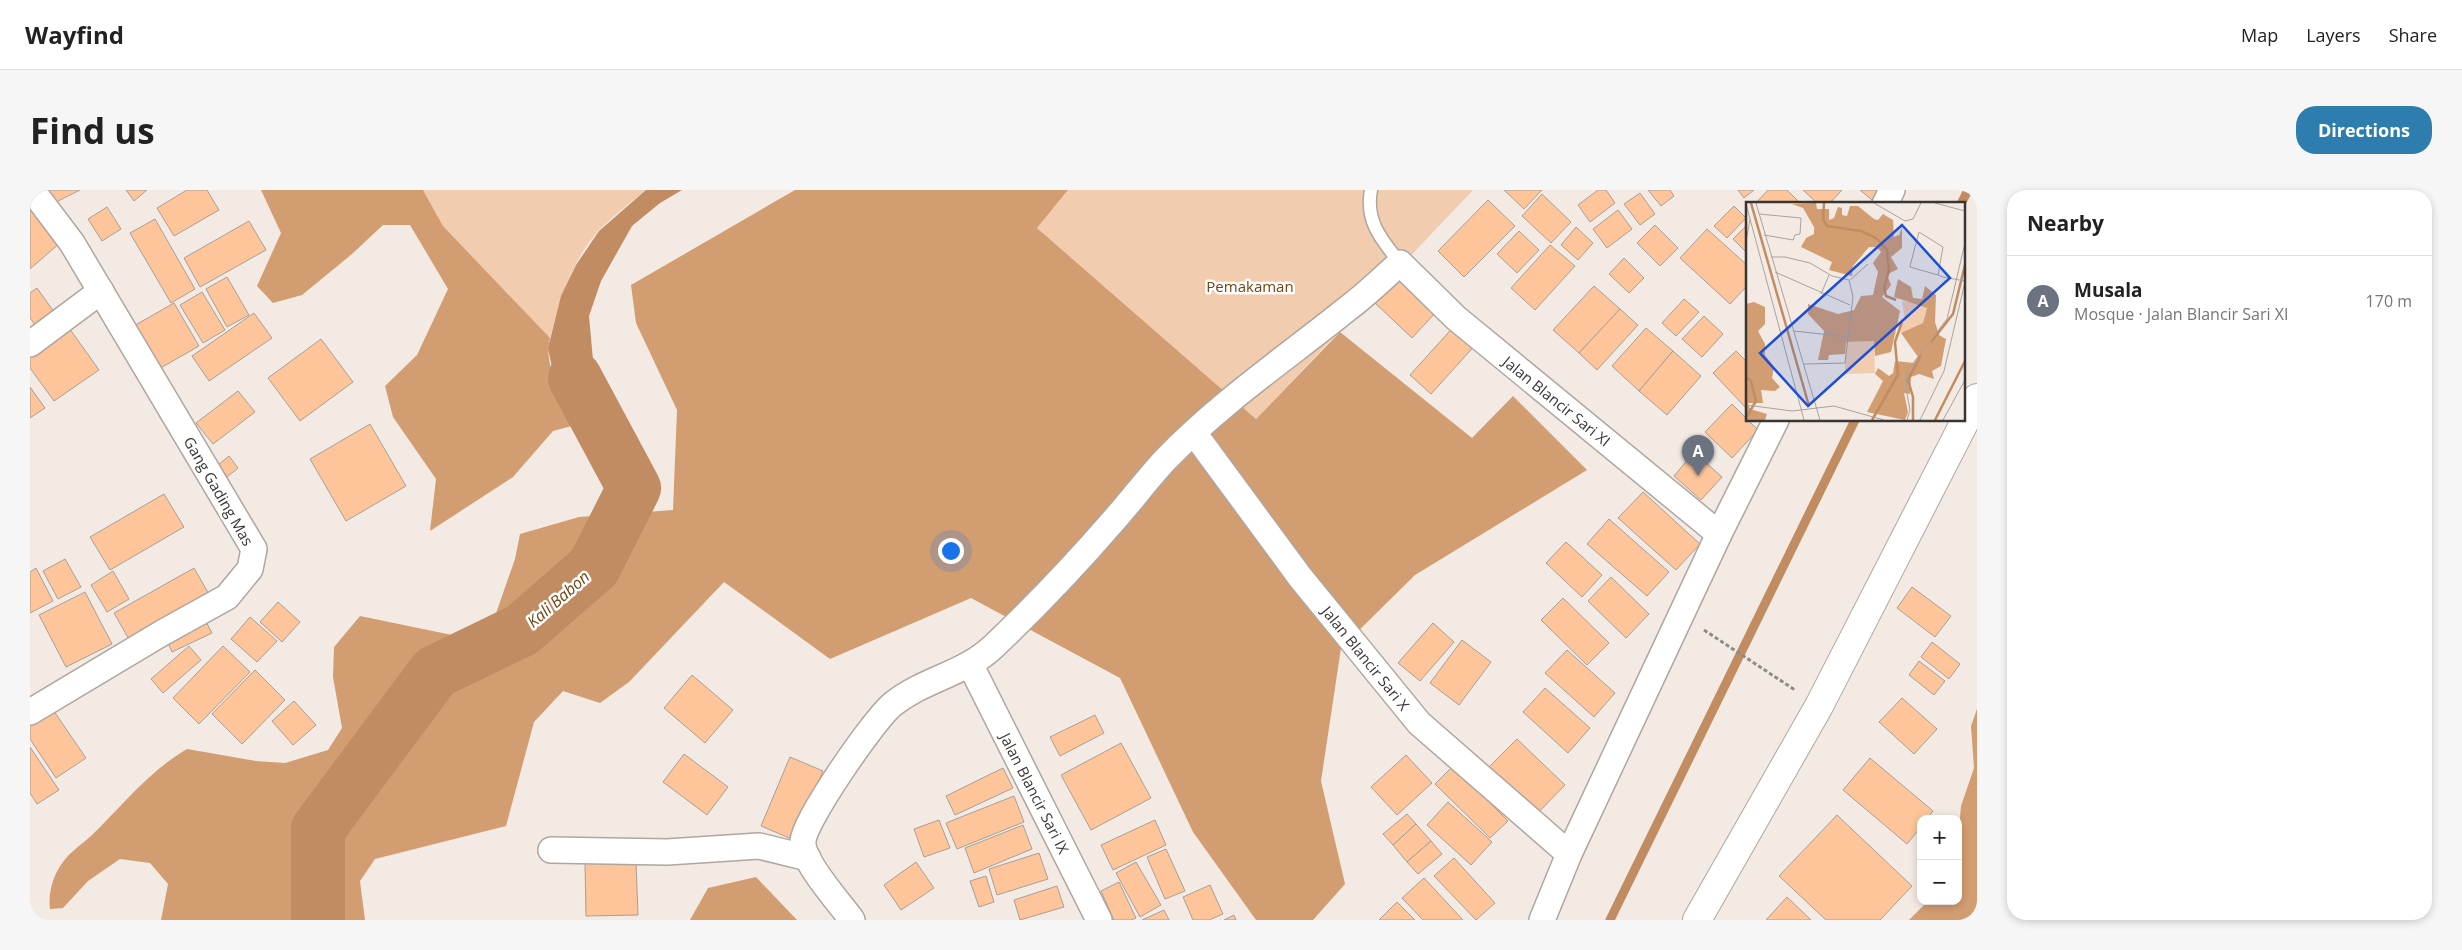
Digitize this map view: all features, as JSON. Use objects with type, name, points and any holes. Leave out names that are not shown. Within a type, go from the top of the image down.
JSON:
[{"type":"street","name":"Gang Gading Mas","points":[[30,712],[162,632],[227,597],[247,574],[254,554],[249,540],[72,243],[32,190]]},
{"type":"street","points":[[1886,202],[1892,190]]},
{"type":"street","points":[[852,920],[808,858],[803,841],[810,821],[856,750],[891,705],[912,691],[970,666],[992,649],[1034,607],[1166,460],[1194,433],[1273,366],[1349,308],[1400,263]]},
{"type":"street","name":"Jalan Blancir Sari XI","points":[[1400,263],[1456,318],[1719,534]]},
{"type":"street","points":[[30,344],[101,291]]},
{"type":"street","points":[[1697,920],[1819,706],[1977,398]]},
{"type":"street","points":[[1542,920],[1569,854],[1719,534],[1776,421]]},
{"type":"street","name":"Jalan Blancir Sari X","points":[[1194,433],[1300,576],[1419,723],[1569,854]]},
{"type":"street","name":"Jalan Blancir Sari IX","points":[[970,666],[1099,920]]},
{"type":"street","points":[[551,850],[667,852],[759,846],[808,858]]},
{"type":"lane","points":[[1371,190],[1370,212],[1377,234],[1400,263]]},
{"type":"path","points":[[1702,628],[1797,692]]},
{"type":"green space","points":[[423,190],[646,190],[599,230],[581,254],[568,281],[550,338],[443,226]]},
{"type":"green space","name":"Pemakaman","points":[[1068,190],[1473,190],[1256,419],[1037,228]]},
{"type":"shaded area","points":[[261,190],[423,190],[443,226],[550,338],[548,350],[552,372],[563,394],[583,423],[553,431],[513,477],[430,531],[436,479],[393,417],[385,386],[417,355],[448,289],[410,225],[383,225],[352,254],[302,295],[273,303],[257,286],[281,233]]},
{"type":"shaded area","points":[[646,190],[682,190],[660,203],[632,226],[601,281],[589,316],[595,382],[618,443],[604,445],[594,440],[555,382],[548,348],[561,296],[576,265],[599,231]]},
{"type":"shaded area","points":[[795,190],[1068,190],[1037,228],[1256,419],[1340,332],[1472,438],[1513,396],[1587,470],[1415,575],[1341,648],[1321,781],[1345,884],[1313,920],[1256,920],[1193,832],[1120,678],[971,598],[830,659],[724,582],[629,682],[600,703],[563,691],[534,722],[506,826],[375,859],[360,881],[365,920],[161,920],[168,884],[150,863],[120,859],[88,881],[63,908],[50,909],[52,884],[59,867],[66,858],[91,836],[148,778],[187,749],[256,761],[285,763],[328,750],[342,728],[333,677],[334,647],[360,616],[452,635],[494,619],[515,559],[520,534],[579,517],[673,510],[677,410],[636,323],[631,285]]},
{"type":"shaded area","points":[[1977,709],[1977,920],[1909,920],[1924,905],[1962,905],[1962,815],[1960,815],[1961,806],[1974,768],[1971,726]]},
{"type":"shaded area","points":[[756,877],[797,920],[690,920],[708,888]]},
{"type":"building","points":[[48,190],[80,190],[54,203]]},
{"type":"building","points":[[126,190],[147,190],[134,201]]},
{"type":"building","points":[[187,190],[207,190],[219,210],[174,236],[157,208]]},
{"type":"building","points":[[1504,190],[1542,190],[1524,209]]},
{"type":"building","points":[[1598,190],[1606,190],[1615,203],[1590,222],[1578,205]]},
{"type":"building","points":[[1648,190],[1670,190],[1674,196],[1661,206]]},
{"type":"building","points":[[1738,190],[1754,190],[1744,198]]},
{"type":"building","points":[[1768,190],[1787,190],[1799,202],[1757,202]]},
{"type":"building","points":[[1803,190],[1842,190],[1831,202],[1816,202]]},
{"type":"building","points":[[1860,190],[1881,190],[1872,200]]},
{"type":"building","points":[[1640,193],[1655,214],[1640,225],[1624,204]]},
{"type":"building","points":[[1542,194],[1571,222],[1551,243],[1522,216]]},
{"type":"building","points":[[1488,200],[1515,226],[1464,277],[1438,251]]},
{"type":"building","points":[[30,206],[61,242],[30,269]]},
{"type":"building","points":[[1734,206],[1746,218],[1727,238],[1714,226]]},
{"type":"building","points":[[107,207],[121,229],[102,241],[88,219]]},
{"type":"building","points":[[1618,210],[1632,229],[1607,248],[1593,229]]},
{"type":"building","points":[[155,219],[195,289],[171,303],[130,233]]},
{"type":"building","points":[[249,221],[266,250],[200,287],[184,258]]},
{"type":"building","points":[[1655,225],[1678,248],[1660,266],[1637,243]]},
{"type":"building","points":[[1746,226],[1746,252],[1733,239]]},
{"type":"building","points":[[1576,227],[1593,243],[1578,260],[1561,245]]},
{"type":"building","points":[[1707,229],[1746,264],[1746,287],[1730,304],[1680,258]]},
{"type":"building","points":[[1519,231],[1539,250],[1517,273],[1497,254]]},
{"type":"building","points":[[1550,245],[1575,266],[1535,310],[1511,288]]},
{"type":"building","points":[[1624,258],[1644,278],[1629,293],[1609,274]]},
{"type":"building","points":[[1399,275],[1437,311],[1412,338],[1374,302]]},
{"type":"building","points":[[227,277],[249,315],[227,327],[206,289]]},
{"type":"building","points":[[1594,286],[1620,309],[1579,353],[1553,330]]},
{"type":"building","points":[[37,288],[57,316],[38,329],[30,318],[30,293]]},
{"type":"building","points":[[202,292],[225,330],[203,343],[180,305]]},
{"type":"building","points":[[1684,299],[1699,312],[1676,336],[1662,323]]},
{"type":"building","points":[[174,303],[199,346],[157,370],[132,327]]},
{"type":"building","points":[[1620,309],[1638,325],[1597,370],[1579,353]]},
{"type":"building","points":[[254,313],[272,338],[209,381],[192,356]]},
{"type":"building","points":[[1704,316],[1723,334],[1702,357],[1682,339]]},
{"type":"building","points":[[1457,323],[1478,342],[1431,394],[1410,375]]},
{"type":"building","points":[[67,325],[99,370],[54,401],[30,368],[30,352]]},
{"type":"building","points":[[1646,328],[1673,351],[1639,391],[1612,366]]},
{"type":"building","points":[[321,339],[353,382],[300,421],[268,378]]},
{"type":"building","points":[[1673,351],[1701,376],[1667,415],[1639,391]]},
{"type":"building","points":[[1736,351],[1746,361],[1746,408],[1713,373]]},
{"type":"building","points":[[30,387],[45,408],[30,418]]},
{"type":"building","points":[[238,391],[255,412],[213,444],[196,423]]},
{"type":"building","points":[[1732,404],[1746,418],[1746,421],[1749,421],[1758,430],[1732,458],[1705,432]]},
{"type":"building","points":[[370,424],[406,486],[346,521],[310,459]]},
{"type":"building","points":[[1694,452],[1722,477],[1701,500],[1674,476]]},
{"type":"building","points":[[229,456],[238,468],[222,481],[213,469]]},
{"type":"building","points":[[1643,492],[1700,544],[1676,570],[1618,518]]},
{"type":"building","points":[[164,494],[184,527],[110,570],[90,537]]},
{"type":"building","points":[[1609,519],[1669,572],[1647,596],[1587,544]]},
{"type":"building","points":[[1566,542],[1602,575],[1582,597],[1546,563]]},
{"type":"building","points":[[65,559],[81,587],[58,599],[43,571]]},
{"type":"building","points":[[36,568],[53,601],[30,613],[30,572]]},
{"type":"building","points":[[194,568],[210,596],[130,641],[114,613]]},
{"type":"building","points":[[113,571],[129,599],[107,612],[91,585]]},
{"type":"building","points":[[1611,577],[1649,614],[1626,638],[1588,601]]},
{"type":"building","points":[[1912,587],[1951,616],[1935,637],[1897,608]]},
{"type":"building","points":[[85,592],[112,644],[66,667],[39,615]]},
{"type":"building","points":[[1563,598],[1609,643],[1587,665],[1541,620]]},
{"type":"building","points":[[278,602],[300,622],[282,642],[260,622]]},
{"type":"building","points":[[203,616],[212,633],[172,652],[164,634]]},
{"type":"building","points":[[250,617],[277,641],[257,662],[231,639]]},
{"type":"building","points":[[1433,623],[1454,642],[1420,681],[1398,663]]},
{"type":"building","points":[[1462,640],[1491,662],[1459,705],[1430,683]]},
{"type":"building","points":[[1932,642],[1960,664],[1949,679],[1921,657]]},
{"type":"building","points":[[189,646],[201,660],[163,693],[151,679]]},
{"type":"building","points":[[223,646],[250,672],[199,724],[173,698]]},
{"type":"building","points":[[1567,650],[1615,693],[1594,717],[1545,673]]},
{"type":"building","points":[[1919,661],[1945,681],[1934,695],[1909,675]]},
{"type":"building","points":[[255,670],[285,700],[242,744],[212,714]]},
{"type":"building","points":[[692,675],[733,710],[705,743],[664,708]]},
{"type":"building","points":[[1545,688],[1590,728],[1568,753],[1523,712]]},
{"type":"building","points":[[1902,698],[1937,729],[1914,754],[1879,722]]},
{"type":"building","points":[[294,701],[316,725],[293,745],[272,721]]},
{"type":"building","points":[[51,707],[86,758],[56,778],[30,739],[30,722]]},
{"type":"building","points":[[1095,715],[1104,733],[1060,756],[1050,737]]},
{"type":"building","points":[[1517,739],[1565,785],[1531,820],[1483,773]]},
{"type":"building","points":[[1121,743],[1151,798],[1091,830],[1061,775]]},
{"type":"building","points":[[30,747],[59,790],[37,804],[30,793]]},
{"type":"building","points":[[684,754],[728,787],[707,815],[663,782]]},
{"type":"building","points":[[1406,755],[1432,783],[1397,815],[1371,787]]},
{"type":"building","points":[[790,757],[823,771],[794,840],[761,826]]},
{"type":"building","points":[[1870,758],[1933,811],[1930,815],[1917,815],[1917,832],[1907,844],[1843,790]]},
{"type":"building","points":[[1453,766],[1508,821],[1490,838],[1435,784]]},
{"type":"building","points":[[1003,768],[1013,788],[955,815],[946,796]]},
{"type":"building","points":[[1014,796],[1024,822],[957,849],[946,823]]},
{"type":"building","points":[[1448,802],[1492,842],[1471,865],[1427,825]]},
{"type":"building","points":[[1407,814],[1416,824],[1393,845],[1383,834]]},
{"type":"building","points":[[1837,815],[1912,886],[1880,920],[1826,920],[1779,876]]},
{"type":"building","points":[[939,820],[950,848],[924,857],[914,829]]},
{"type":"building","points":[[1155,820],[1166,845],[1113,870],[1101,845]]},
{"type":"building","points":[[1416,824],[1431,841],[1407,862],[1393,845]]},
{"type":"building","points":[[1023,825],[1032,849],[974,873],[965,848]]},
{"type":"building","points":[[1431,841],[1442,854],[1418,874],[1407,862]]},
{"type":"building","points":[[1166,849],[1185,891],[1165,899],[1147,857]]},
{"type":"building","points":[[1039,853],[1048,879],[997,895],[989,869]]},
{"type":"building","points":[[1454,858],[1495,903],[1476,920],[1434,876]]},
{"type":"building","points":[[636,861],[638,915],[586,916],[585,863]]},
{"type":"building","points":[[916,862],[934,888],[901,910],[884,885]]},
{"type":"building","points":[[1136,862],[1161,905],[1140,917],[1116,873]]},
{"type":"building","points":[[986,876],[994,902],[979,907],[970,881]]},
{"type":"building","points":[[1424,878],[1463,920],[1423,920],[1402,898]]},
{"type":"building","points":[[1119,882],[1136,918],[1131,920],[1114,920],[1101,891]]},
{"type":"building","points":[[1210,885],[1223,914],[1209,920],[1193,920],[1183,897]]},
{"type":"building","points":[[1057,886],[1064,907],[1020,920],[1014,900]]},
{"type":"building","points":[[1787,897],[1811,920],[1766,920]]},
{"type":"building","points":[[1397,902],[1415,920],[1379,920]]},
{"type":"building","points":[[1164,910],[1169,920],[1142,920]]},
{"type":"building","points":[[1234,915],[1236,920],[1224,920]]},
{"type":"waterway","points":[[1962,202],[1968,190]]},
{"type":"waterway","name":"Kali Babon","points":[[318,920],[318,829],[435,672],[522,630],[594,567],[634,488],[575,378]]},
{"type":"waterway","points":[[1610,920],[1855,421]]},
{"type":"place","name":"Musala","points":[[1698,476]]}]
